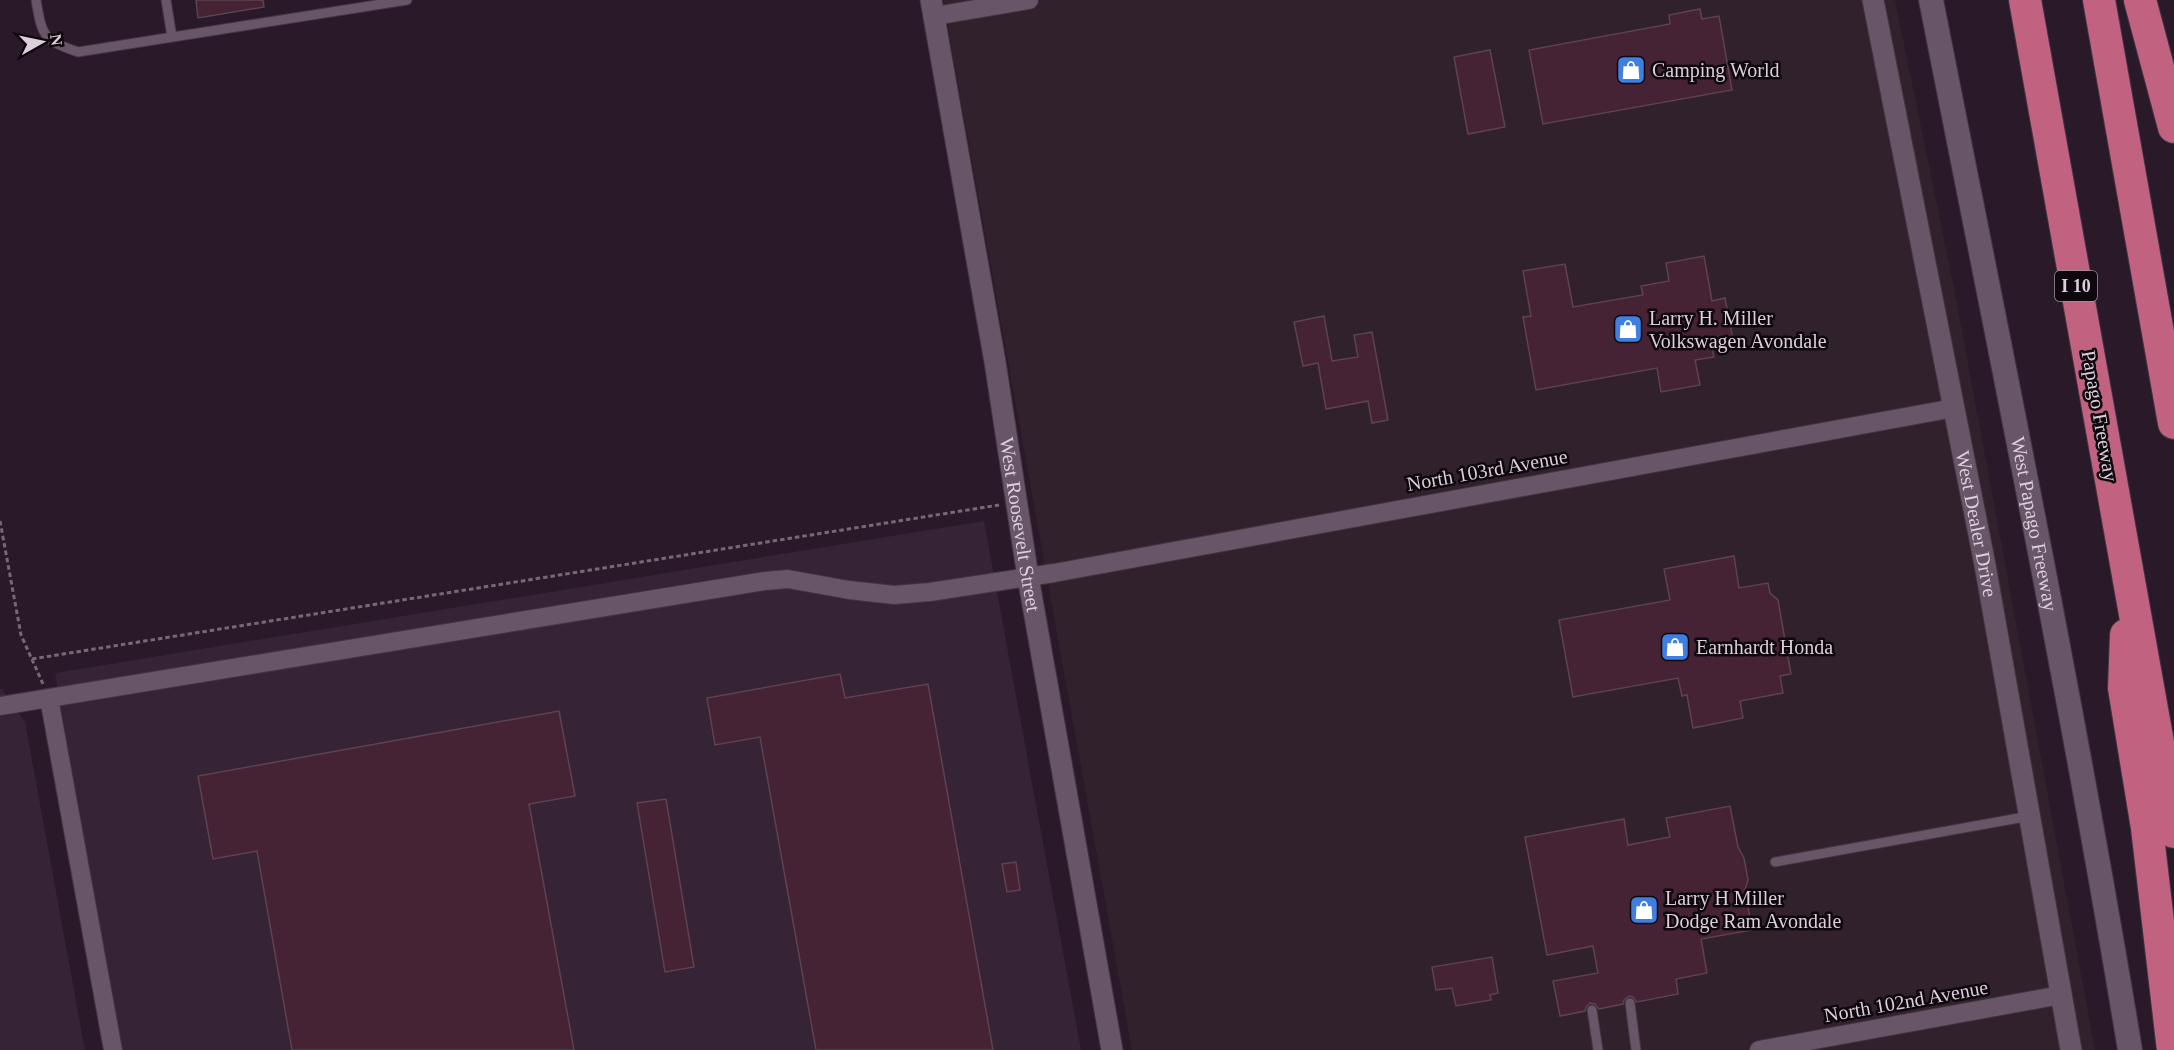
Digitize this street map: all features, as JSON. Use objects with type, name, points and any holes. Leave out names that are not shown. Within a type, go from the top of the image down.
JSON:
[{"type":"highway","name":"Papago Freeway","points":[[2025,0],[2174,832]]},
{"type":"highway","points":[[2099,0],[2174,423]]},
{"type":"highway","points":[[2140,0],[2174,127]]},
{"type":"highway","points":[[2128,572],[2124,688],[2146,828],[2173,1050]]},
{"type":"main road","name":"West Papago Freeway","points":[[1931,0],[2066,681],[2102,875],[2130,1050]]},
{"type":"street","points":[[933,8],[1029,0]]},
{"type":"street","name":"West Dealer Drive","points":[[1873,0],[1954,408],[2071,1050]]},
{"type":"street","name":"West Roosevelt Street","points":[[933,8],[995,362],[1028,577],[1112,1050]]},
{"type":"street","name":"North 103rd Avenue","points":[[49,698],[765,581],[788,579],[894,596],[930,592],[1028,577],[1954,408]]},
{"type":"street","points":[[0,706],[49,698],[112,1050]]},
{"type":"street","name":"North 102nd Avenue","points":[[1759,1050],[2061,995]]},
{"type":"lane","points":[[36,0],[41,28],[54,43],[78,52],[407,0]]},
{"type":"lane","points":[[166,0],[172,37]]},
{"type":"lane","points":[[1775,862],[2030,816]]},
{"type":"lane","points":[[1630,1003],[1636,1050]]},
{"type":"lane","points":[[1592,1010],[1598,1050]]},
{"type":"path","points":[[32,659],[1016,502]]},
{"type":"path","points":[[0,521],[21,635],[49,698]]},
{"type":"shaded area","points":[[943,0],[1895,0],[1954,288],[2095,1050],[1132,1050]]},
{"type":"shaded area","points":[[984,521],[1081,1050],[122,1050],[55,673]]},
{"type":"shaded area","points":[[0,689],[25,722],[85,1050],[0,1050]]},
{"type":"building","points":[[196,0],[263,0],[264,7],[198,18]]},
{"type":"building","name":"Camping World","points":[[1700,9],[1702,19],[1719,16],[1732,90],[1543,124],[1529,50],[1670,24],[1669,15]]},
{"type":"building","points":[[1490,50],[1505,127],[1468,134],[1454,57]]},
{"type":"building","name":"Larry H. Miller Volkswagen Avondale","points":[[1704,256],[1712,301],[1725,298],[1733,340],[1711,344],[1714,357],[1695,360],[1700,385],[1661,392],[1657,368],[1536,390],[1523,317],[1531,316],[1523,271],[1565,264],[1573,307],[1643,295],[1641,286],[1669,281],[1666,263]]},
{"type":"building","points":[[1324,316],[1332,361],[1358,357],[1354,335],[1372,332],[1388,420],[1372,423],[1368,401],[1326,409],[1318,363],[1303,366],[1294,322]]},
{"type":"building","name":"Earnhardt Honda","points":[[1734,556],[1739,588],[1768,583],[1770,593],[1778,600],[1791,674],[1780,676],[1783,693],[1740,701],[1743,718],[1693,728],[1687,695],[1682,696],[1678,678],[1573,697],[1559,620],[1670,600],[1664,569]]},
{"type":"building","points":[[840,674],[845,698],[928,684],[993,1050],[816,1050],[760,737],[715,745],[707,698]]},
{"type":"building","points":[[559,711],[575,796],[529,804],[574,1050],[292,1050],[257,851],[213,859],[198,776]]},
{"type":"building","points":[[666,799],[694,967],[665,972],[637,803]]},
{"type":"building","name":"Larry H Miller Dodge Ram Avondale","points":[[1730,806],[1738,847],[1744,858],[1748,880],[1745,890],[1752,930],[1701,939],[1707,973],[1676,979],[1678,994],[1637,1002],[1629,996],[1623,1004],[1599,1009],[1595,1004],[1590,1003],[1585,1011],[1560,1016],[1553,981],[1598,973],[1593,946],[1547,955],[1525,837],[1624,819],[1628,845],[1670,837],[1666,818]]},
{"type":"building","points":[[1016,862],[1020,890],[1007,892],[1002,864]]},
{"type":"building","points":[[1492,957],[1498,993],[1490,995],[1491,1000],[1456,1006],[1452,988],[1436,990],[1432,967]]},
{"type":"place","name":"Camping World","points":[[1631,70]]},
{"type":"place","name":"Larry H. Miller Volkswagen Avondale","points":[[1628,329]]},
{"type":"place","name":"Earnhardt Honda","points":[[1675,647]]},
{"type":"place","name":"Larry H Miller Dodge Ram Avondale","points":[[1644,910]]}]
